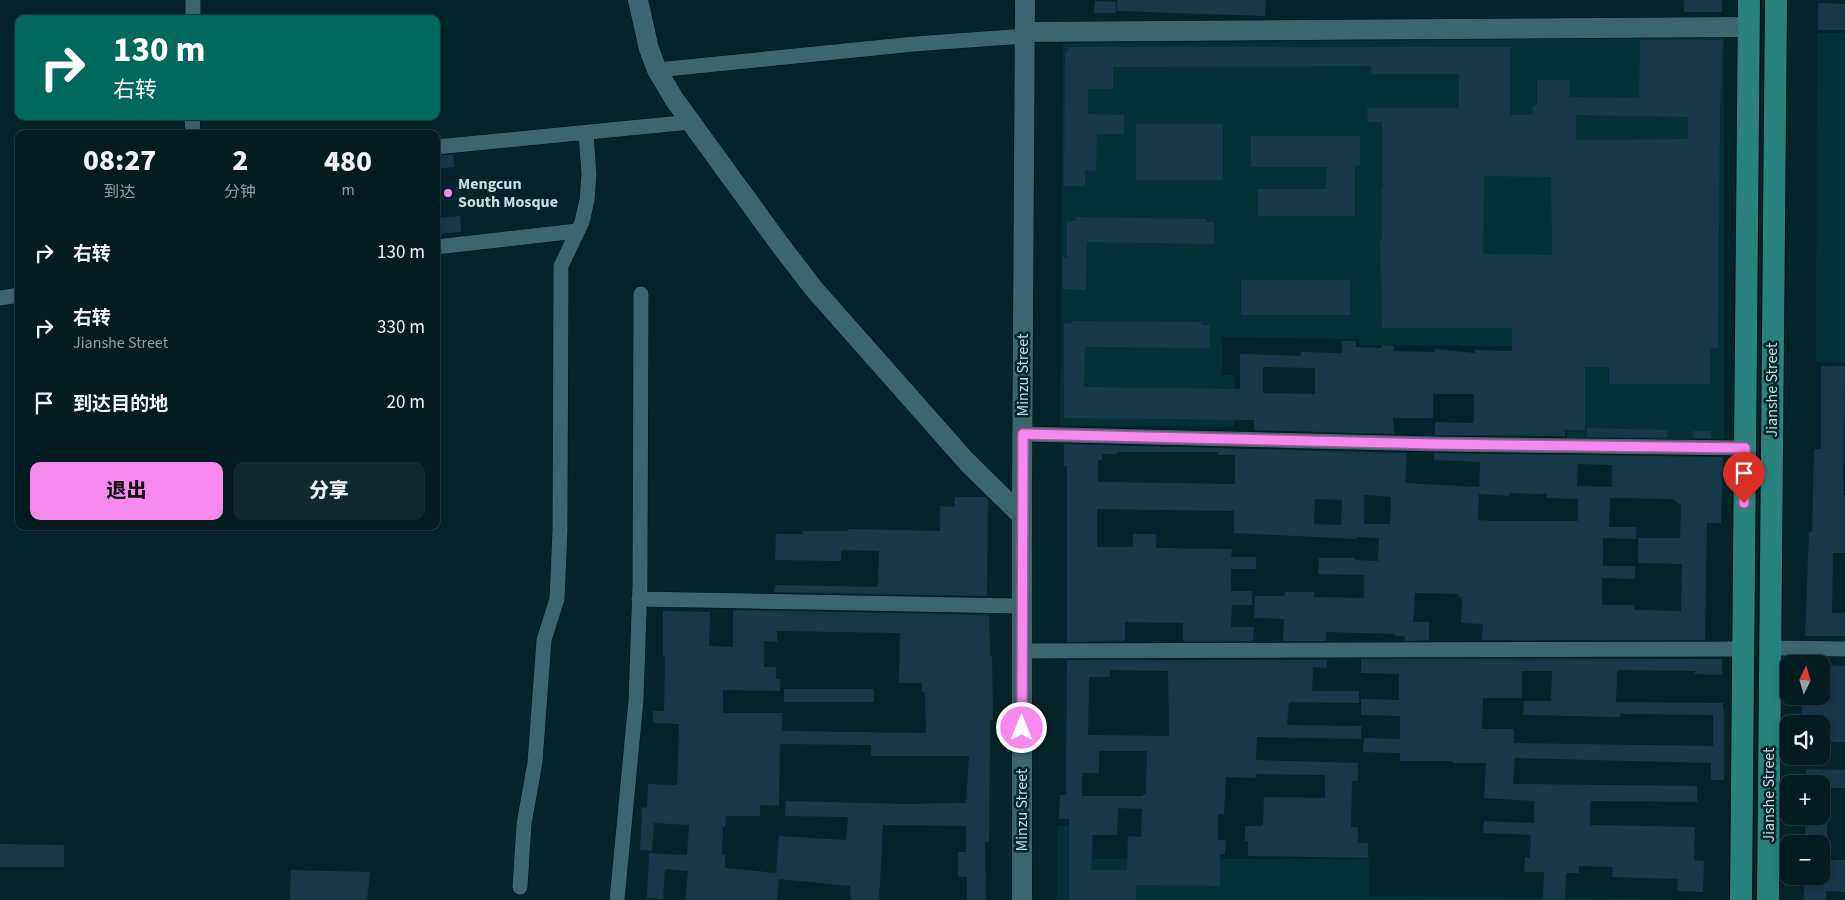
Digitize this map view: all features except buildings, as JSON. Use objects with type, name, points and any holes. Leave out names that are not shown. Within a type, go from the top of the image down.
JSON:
[{"type":"main road","name":"Jianshe Street","points":[[1741,900],[1748,0]]},
{"type":"main road","name":"Jianshe Street","points":[[1768,900],[1776,0]]},
{"type":"street","points":[[193,0],[193,15]]},
{"type":"street","points":[[638,0],[649,49],[657,70],[674,99],[778,242],[814,289],[967,462],[1022,516]]},
{"type":"street","name":"Minzu Street","points":[[1022,900],[1025,0]]},
{"type":"street","points":[[657,70],[1025,34],[1748,28]]},
{"type":"street","points":[[440,148],[691,122]]},
{"type":"street","points":[[520,888],[524,824],[534,762],[544,640],[557,599],[560,530],[561,266],[582,222],[587,200],[589,174],[586,133]]},
{"type":"street","points":[[440,247],[577,231]]},
{"type":"street","points":[[618,900],[636,700],[639,599],[641,294]]},
{"type":"street","points":[[0,298],[15,296]]},
{"type":"street","points":[[1023,434],[1435,444],[1745,448]]},
{"type":"street","points":[[639,599],[1022,606]]},
{"type":"street","points":[[1770,648],[1845,649]]},
{"type":"street","points":[[1022,651],[1743,649]]},
{"type":"shaded area","points":[[1817,33],[1845,33],[1845,363],[1816,362]]},
{"type":"shaded area","points":[[1724,37],[1724,441],[1567,441],[1569,347],[1359,345],[1359,339],[1222,337],[1222,375],[1235,375],[1234,427],[1060,425],[1063,44]]},
{"type":"shaded area","points":[[1057,826],[1093,826],[1093,859],[1369,859],[1369,896],[1706,900],[1057,900]]},
{"type":"place","name":"Mengcun South Mosque","points":[[448,193]]},
{"type":"route","points":[[1022,728],[1023,434],[1435,444],[1745,448],[1744,503]]}]
